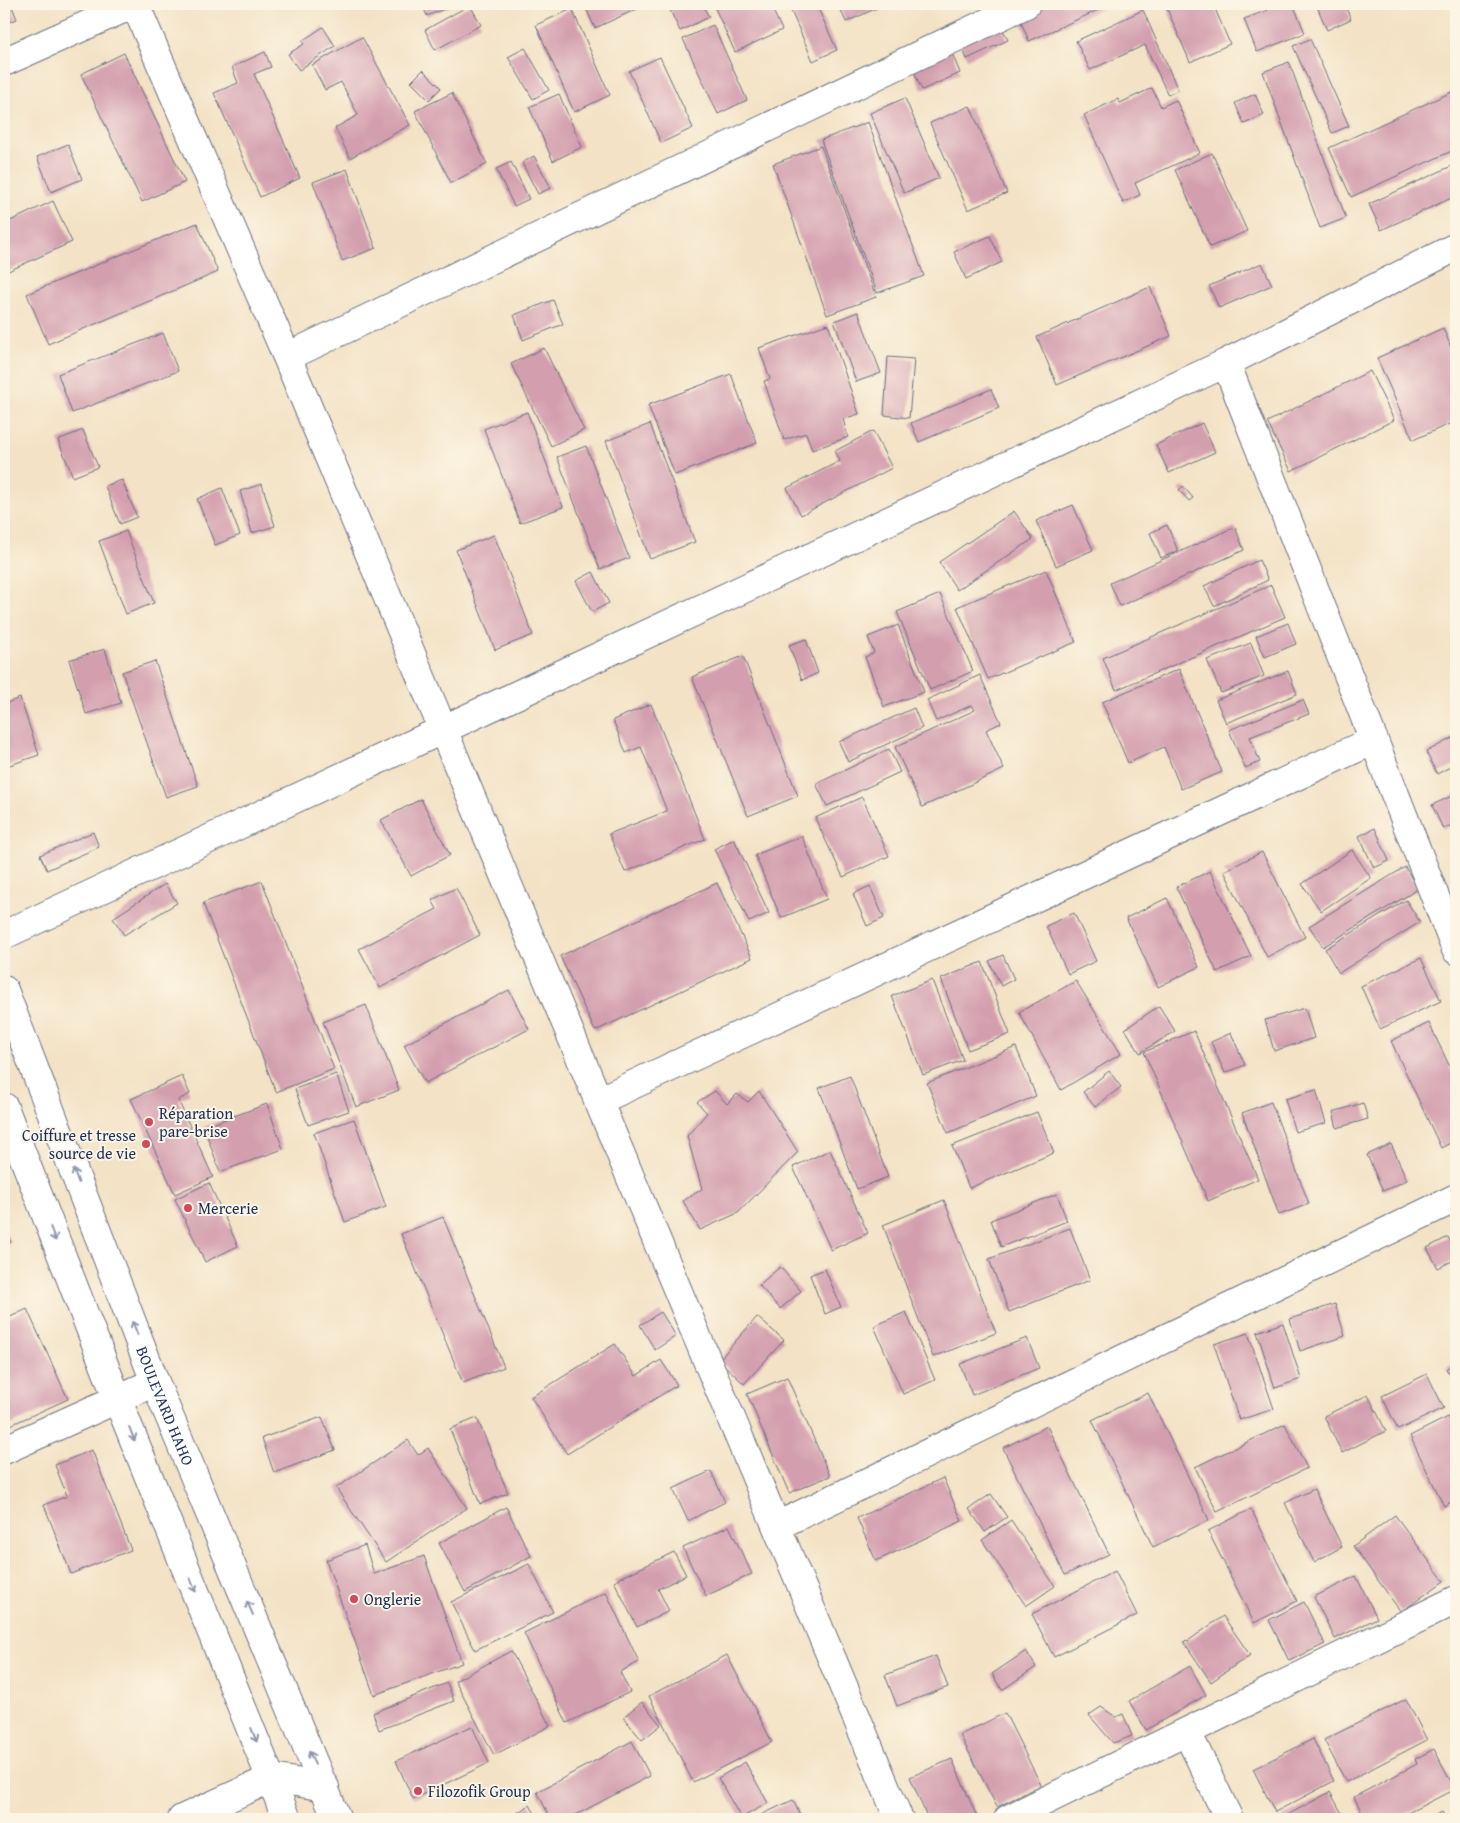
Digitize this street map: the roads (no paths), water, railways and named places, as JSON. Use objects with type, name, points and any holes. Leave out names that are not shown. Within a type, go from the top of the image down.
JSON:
[{"type":"street","points":[[4,62],[134,4],[287,357],[899,1819]]},
{"type":"street","points":[[287,357],[1026,4]]},
{"type":"street","points":[[4,934],[1226,363],[1456,247]]},
{"type":"street","points":[[1226,363],[1456,950]]},
{"type":"street","points":[[598,1101],[1374,740]]},
{"type":"street","name":"BOULEVARD HAHO","points":[[4,990],[155,1382],[337,1819]]},
{"type":"street","points":[[4,1107],[118,1398],[288,1819]]},
{"type":"street","points":[[777,1526],[1456,1198]]},
{"type":"street","points":[[4,1450],[155,1382]]},
{"type":"street","points":[[1008,1819],[1456,1600]]},
{"type":"street","points":[[1187,1732],[1229,1819]]},
{"type":"street","points":[[182,1819],[272,1778],[325,1787]]},
{"type":"place","name":"Réparation pare-brise","points":[[149,1122]]},
{"type":"place","name":"Coiffure et tresse source de vie","points":[[146,1144]]},
{"type":"place","name":"Mercerie","points":[[188,1208]]},
{"type":"place","name":"Onglerie","points":[[354,1599]]},
{"type":"place","name":"Filozofik Group","points":[[418,1791]]}]
